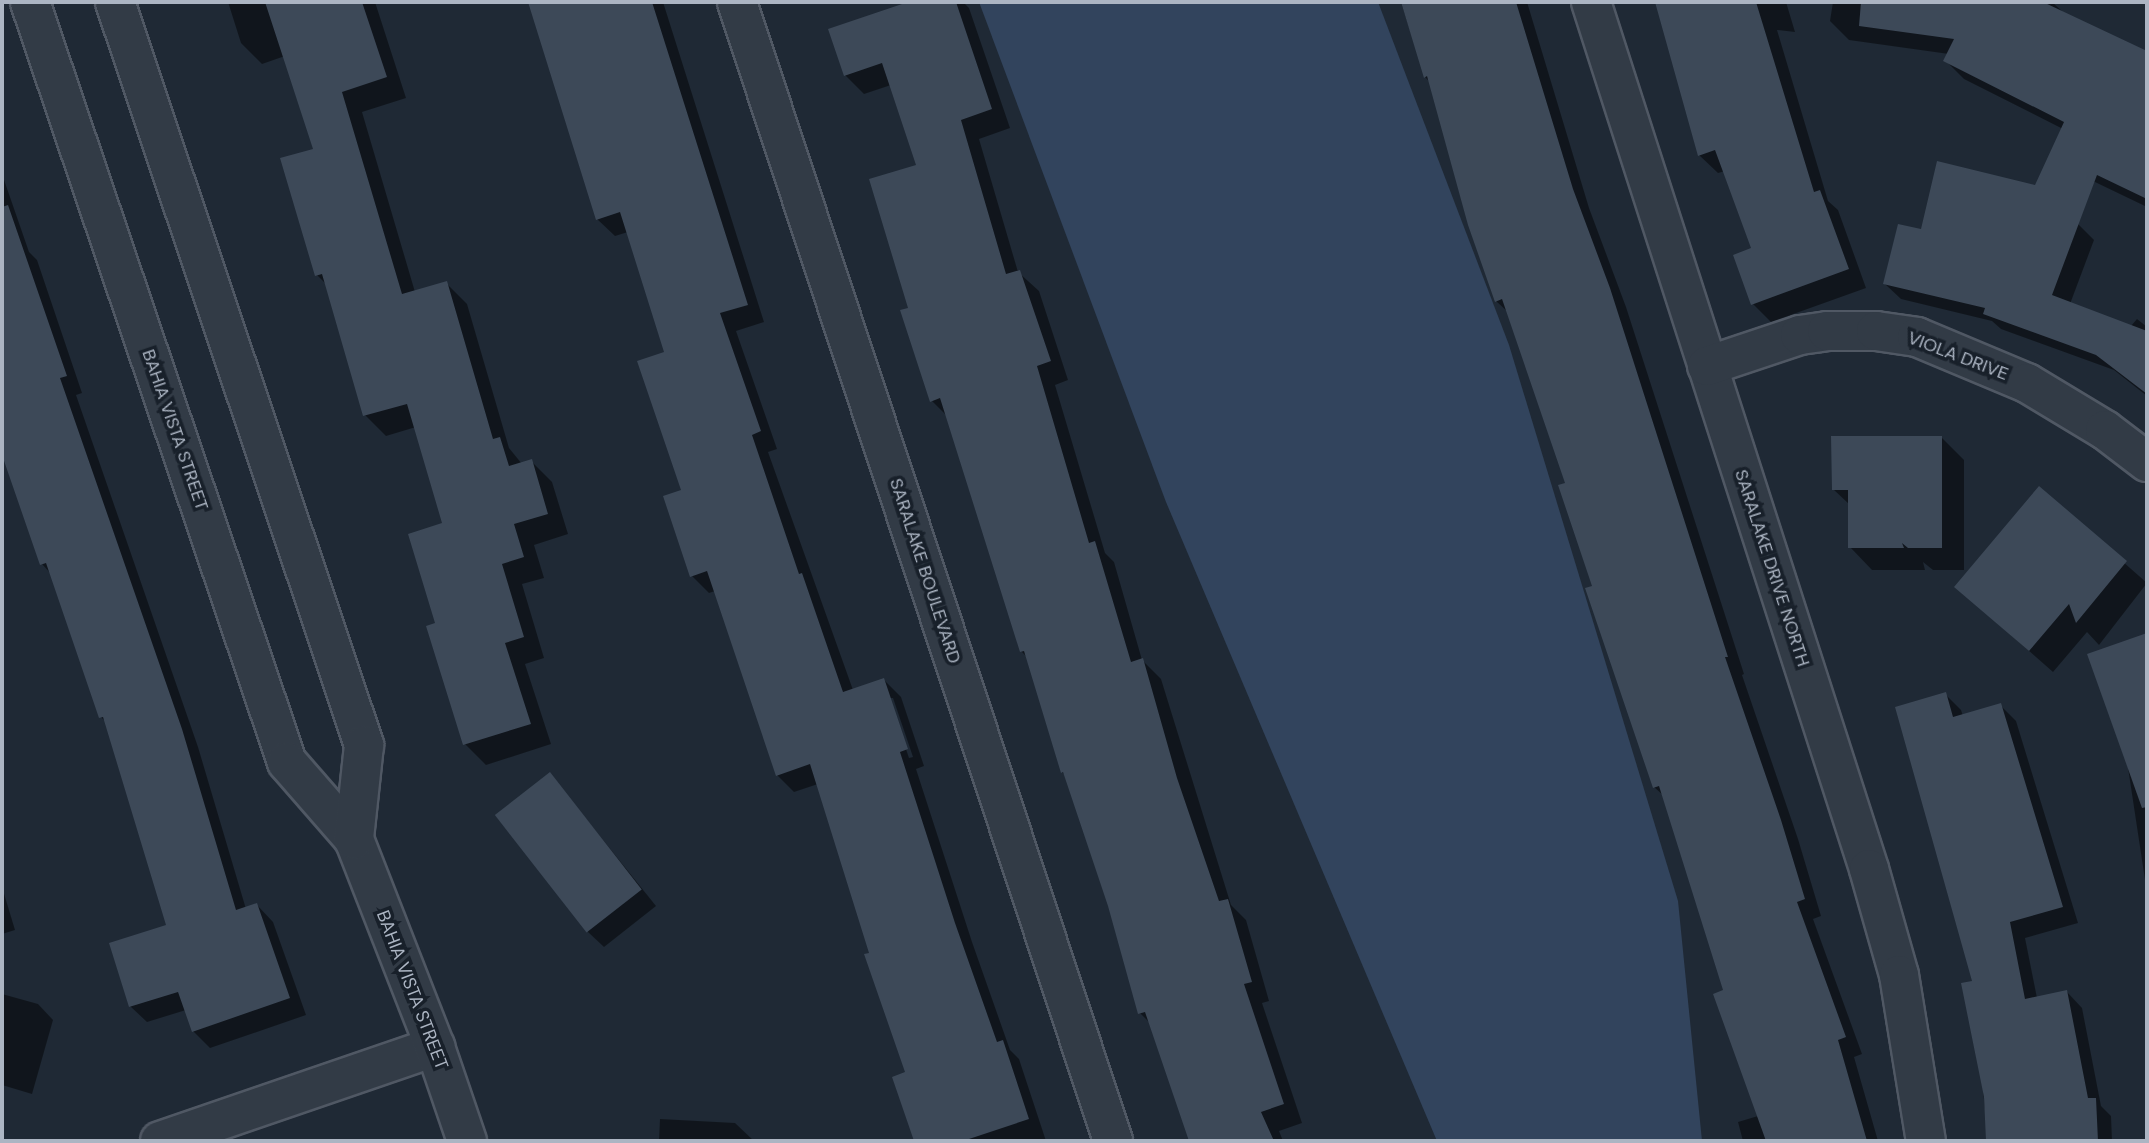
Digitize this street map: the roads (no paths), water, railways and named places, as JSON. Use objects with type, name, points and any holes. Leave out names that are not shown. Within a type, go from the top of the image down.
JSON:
[{"type":"street","name":"BAHIA VISTA STREET","points":[[30,2],[287,762],[354,839],[435,1047],[467,1141]]},
{"type":"street","name":"BAHIA VISTA STREET","points":[[115,2],[363,745],[354,839]]},
{"type":"street","name":"SARALAKE BOULEVARD","points":[[737,2],[1113,1141]]},
{"type":"street","name":"SARALAKE DRIVE NORTH","points":[[1591,2],[1869,869],[1895,961],[1926,1141]]},
{"type":"street","name":"VIOLA DRIVE","points":[[1707,366],[1800,335],[1827,331],[1876,331],[1917,337],[2027,383],[2105,430],[2147,462]]},
{"type":"street","points":[[160,1141],[435,1047]]},
{"type":"water","points":[[979,2],[1378,2],[1509,345],[1678,901],[1702,1141],[1437,1141],[1166,502]]}]
